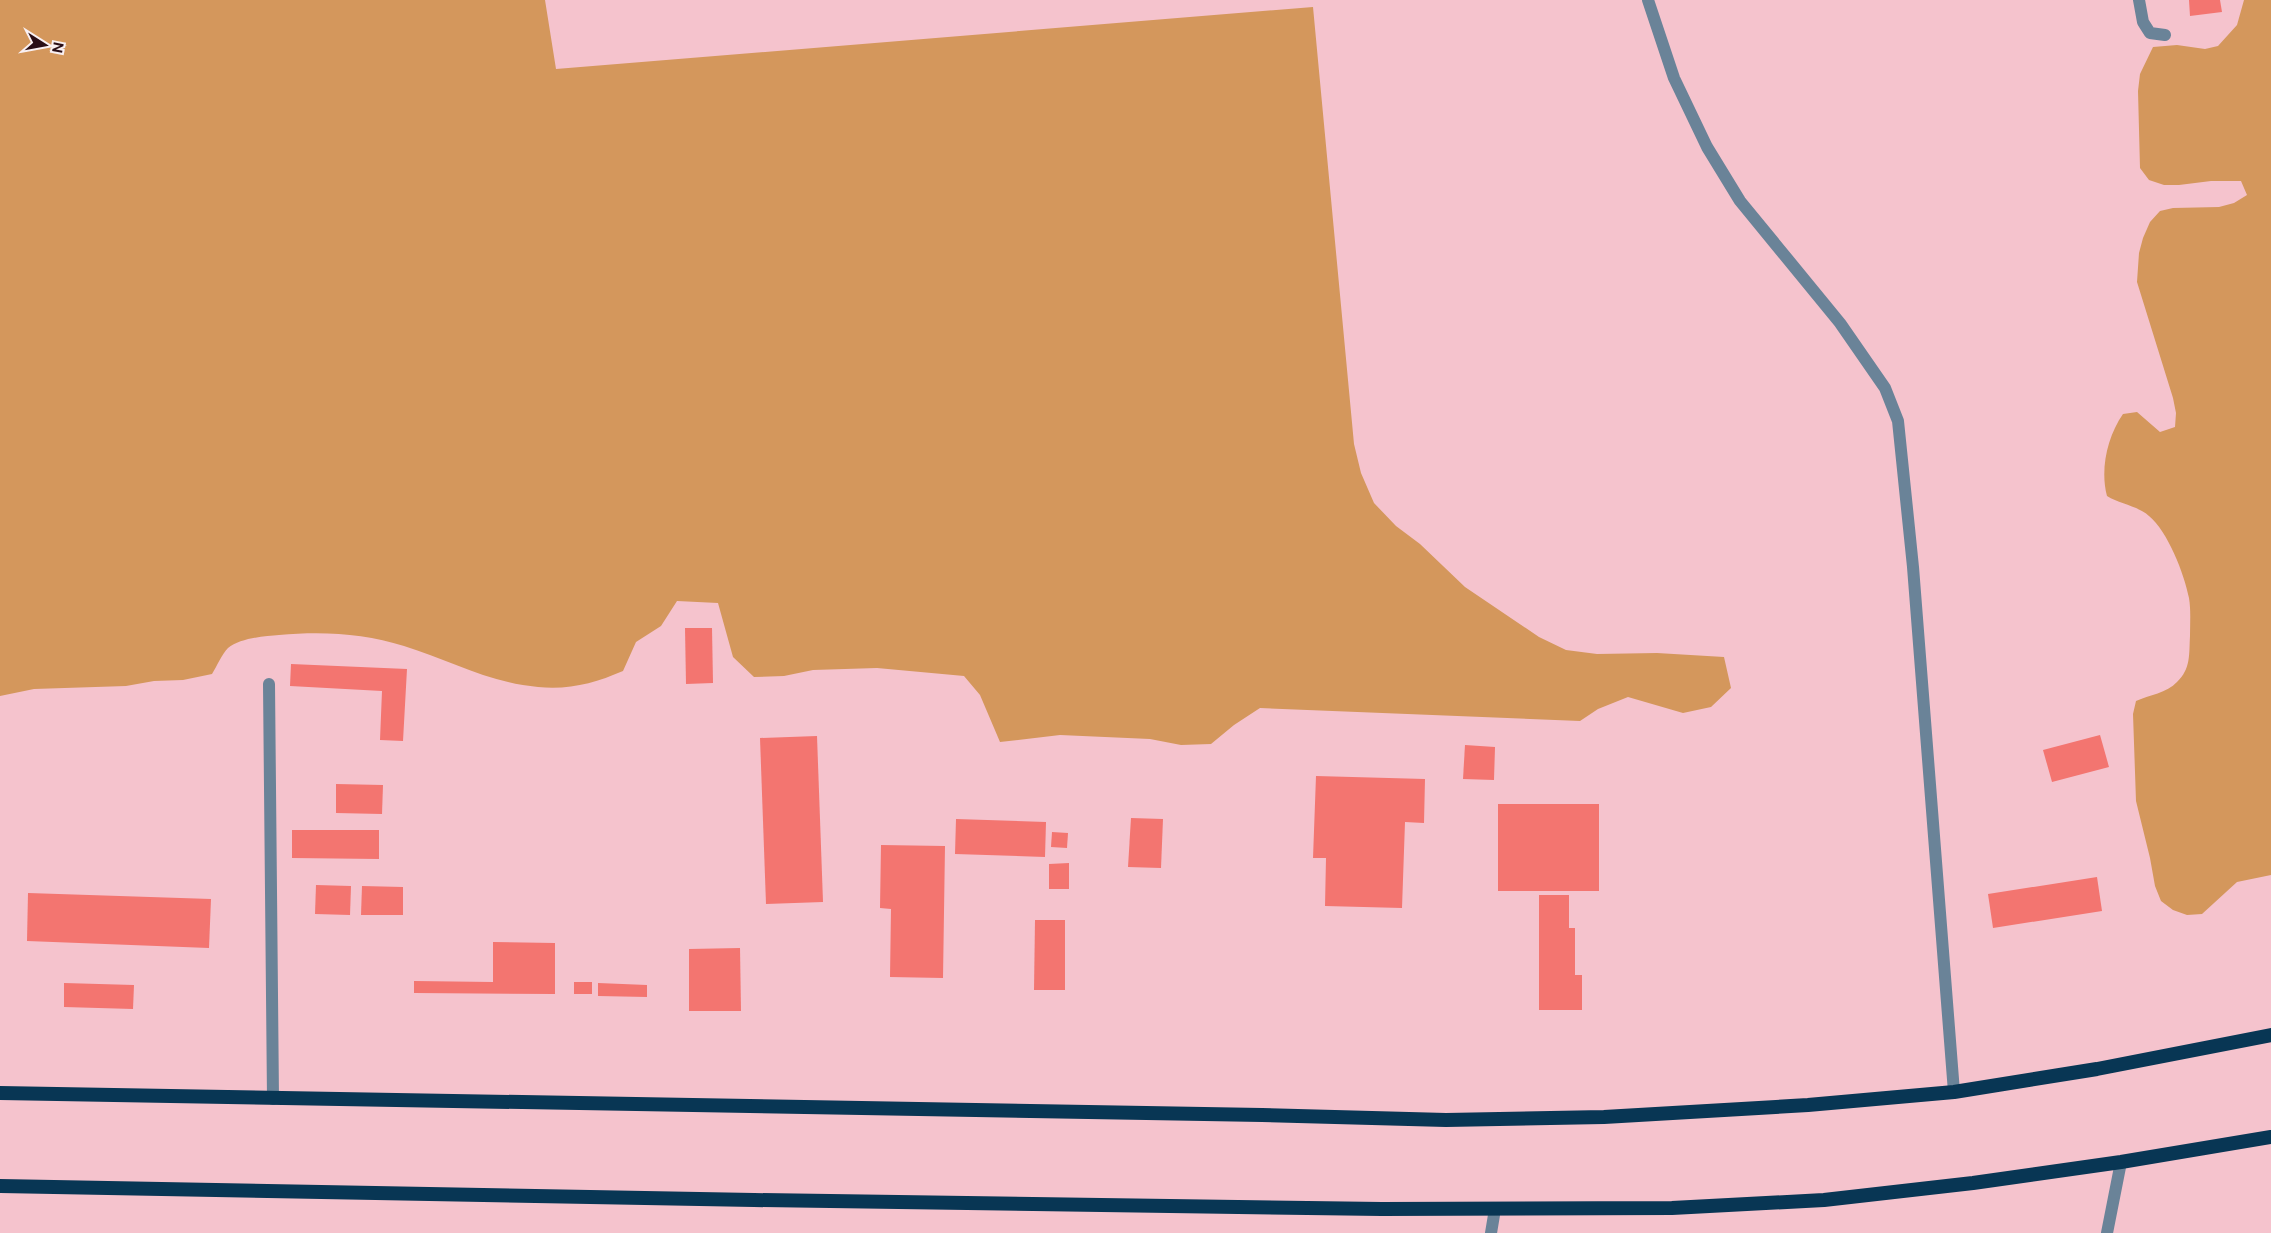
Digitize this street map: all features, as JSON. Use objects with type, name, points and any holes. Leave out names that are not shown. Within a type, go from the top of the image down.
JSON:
[{"type":"highway","points":[[0,1093],[1252,1114],[1446,1120],[1604,1117],[1808,1105],[1954,1092],[2097,1069],[2271,1035]]},
{"type":"highway","points":[[0,1186],[774,1201],[1495,1209],[1672,1208],[1824,1200],[1973,1183],[2121,1162],[2271,1136]]},
{"type":"street","points":[[1648,0],[1674,78],[1707,147],[1740,201],[1840,323],[1885,388],[1898,421],[1913,568],[1954,1092]]},
{"type":"street","points":[[2139,0],[2143,22],[2150,33],[2165,36]]},
{"type":"street","points":[[269,684],[272,1099]]},
{"type":"street","points":[[2107,1233],[2121,1162]]},
{"type":"street","points":[[1490,1233],[1495,1209]]},
{"type":"shaded area","points":[[0,0],[545,0],[556,69],[1313,7],[1354,444],[1361,473],[1374,503],[1396,526],[1420,544],[1465,587],[1539,637],[1566,650],[1597,654],[1657,653],[1724,657],[1731,688],[1711,707],[1683,713],[1628,697],[1598,709],[1580,721],[1260,708],[1234,725],[1211,744],[1181,745],[1150,739],[1060,735],[1000,742],[980,695],[964,676],[877,668],[813,670],[784,676],[754,677],[733,657],[718,603],[677,601],[661,626],[636,642],[623,671],[592,682],[572,686],[550,688],[520,685],[486,676],[421,652],[374,638],[311,633],[267,636],[239,642],[228,648],[212,674],[183,680],[154,681],[126,686],[34,689],[0,696]]},
{"type":"shaded area","points":[[2244,0],[2271,0],[2271,875],[2237,882],[2202,914],[2187,915],[2173,910],[2161,901],[2155,886],[2136,801],[2133,714],[2136,701],[2168,689],[2185,672],[2190,649],[2189,598],[2174,554],[2163,532],[2145,513],[2107,496],[2104,475],[2109,443],[2123,414],[2137,412],[2160,432],[2175,427],[2176,413],[2173,398],[2137,282],[2139,253],[2150,222],[2160,211],[2173,208],[2219,207],[2234,203],[2247,195],[2241,181],[2211,181],[2164,185],[2149,180],[2140,168],[2138,91],[2140,74],[2153,47],[2177,45],[2205,49],[2218,46],[2237,25]]},
{"type":"building","points":[[2189,0],[2220,0],[2222,12],[2190,16]]},
{"type":"building","points":[[685,628],[712,628],[713,683],[686,684]]},
{"type":"building","points":[[291,664],[407,669],[403,741],[380,740],[382,691],[290,686]]},
{"type":"building","points":[[2100,735],[2109,767],[2052,782],[2043,750]]},
{"type":"building","points":[[817,736],[823,902],[766,904],[760,738]]},
{"type":"building","points":[[1465,745],[1495,747],[1494,780],[1463,779]]},
{"type":"building","points":[[1316,776],[1425,779],[1424,823],[1405,822],[1402,908],[1325,906],[1326,858],[1313,858]]},
{"type":"building","points":[[336,784],[383,785],[382,814],[336,813]]},
{"type":"building","points":[[1498,804],[1599,804],[1599,891],[1498,891]]},
{"type":"building","points":[[1131,818],[1163,819],[1161,868],[1128,867]]},
{"type":"building","points":[[956,819],[1046,822],[1045,857],[955,854]]},
{"type":"building","points":[[292,830],[379,830],[379,859],[292,858]]},
{"type":"building","points":[[1052,832],[1068,833],[1067,848],[1051,847]]},
{"type":"building","points":[[881,845],[945,846],[943,978],[890,977],[891,909],[880,908]]},
{"type":"building","points":[[1069,863],[1069,889],[1049,889],[1049,864]]},
{"type":"building","points":[[2097,877],[2102,911],[1993,928],[1988,894]]},
{"type":"building","points":[[316,885],[351,886],[350,915],[315,914]]},
{"type":"building","points":[[362,886],[403,887],[403,915],[361,915]]},
{"type":"building","points":[[28,893],[211,899],[209,948],[27,941]]},
{"type":"building","points":[[1539,895],[1569,895],[1569,928],[1575,928],[1575,975],[1582,975],[1582,1010],[1539,1010]]},
{"type":"building","points":[[1035,920],[1065,920],[1065,990],[1034,990]]},
{"type":"building","points":[[493,942],[555,943],[555,994],[414,993],[414,981],[493,982]]},
{"type":"building","points":[[740,948],[741,1011],[689,1011],[689,949]]},
{"type":"building","points":[[574,982],[592,982],[592,994],[574,994]]},
{"type":"building","points":[[64,983],[134,985],[133,1009],[64,1007]]},
{"type":"building","points":[[598,983],[647,985],[647,997],[598,996]]}]
